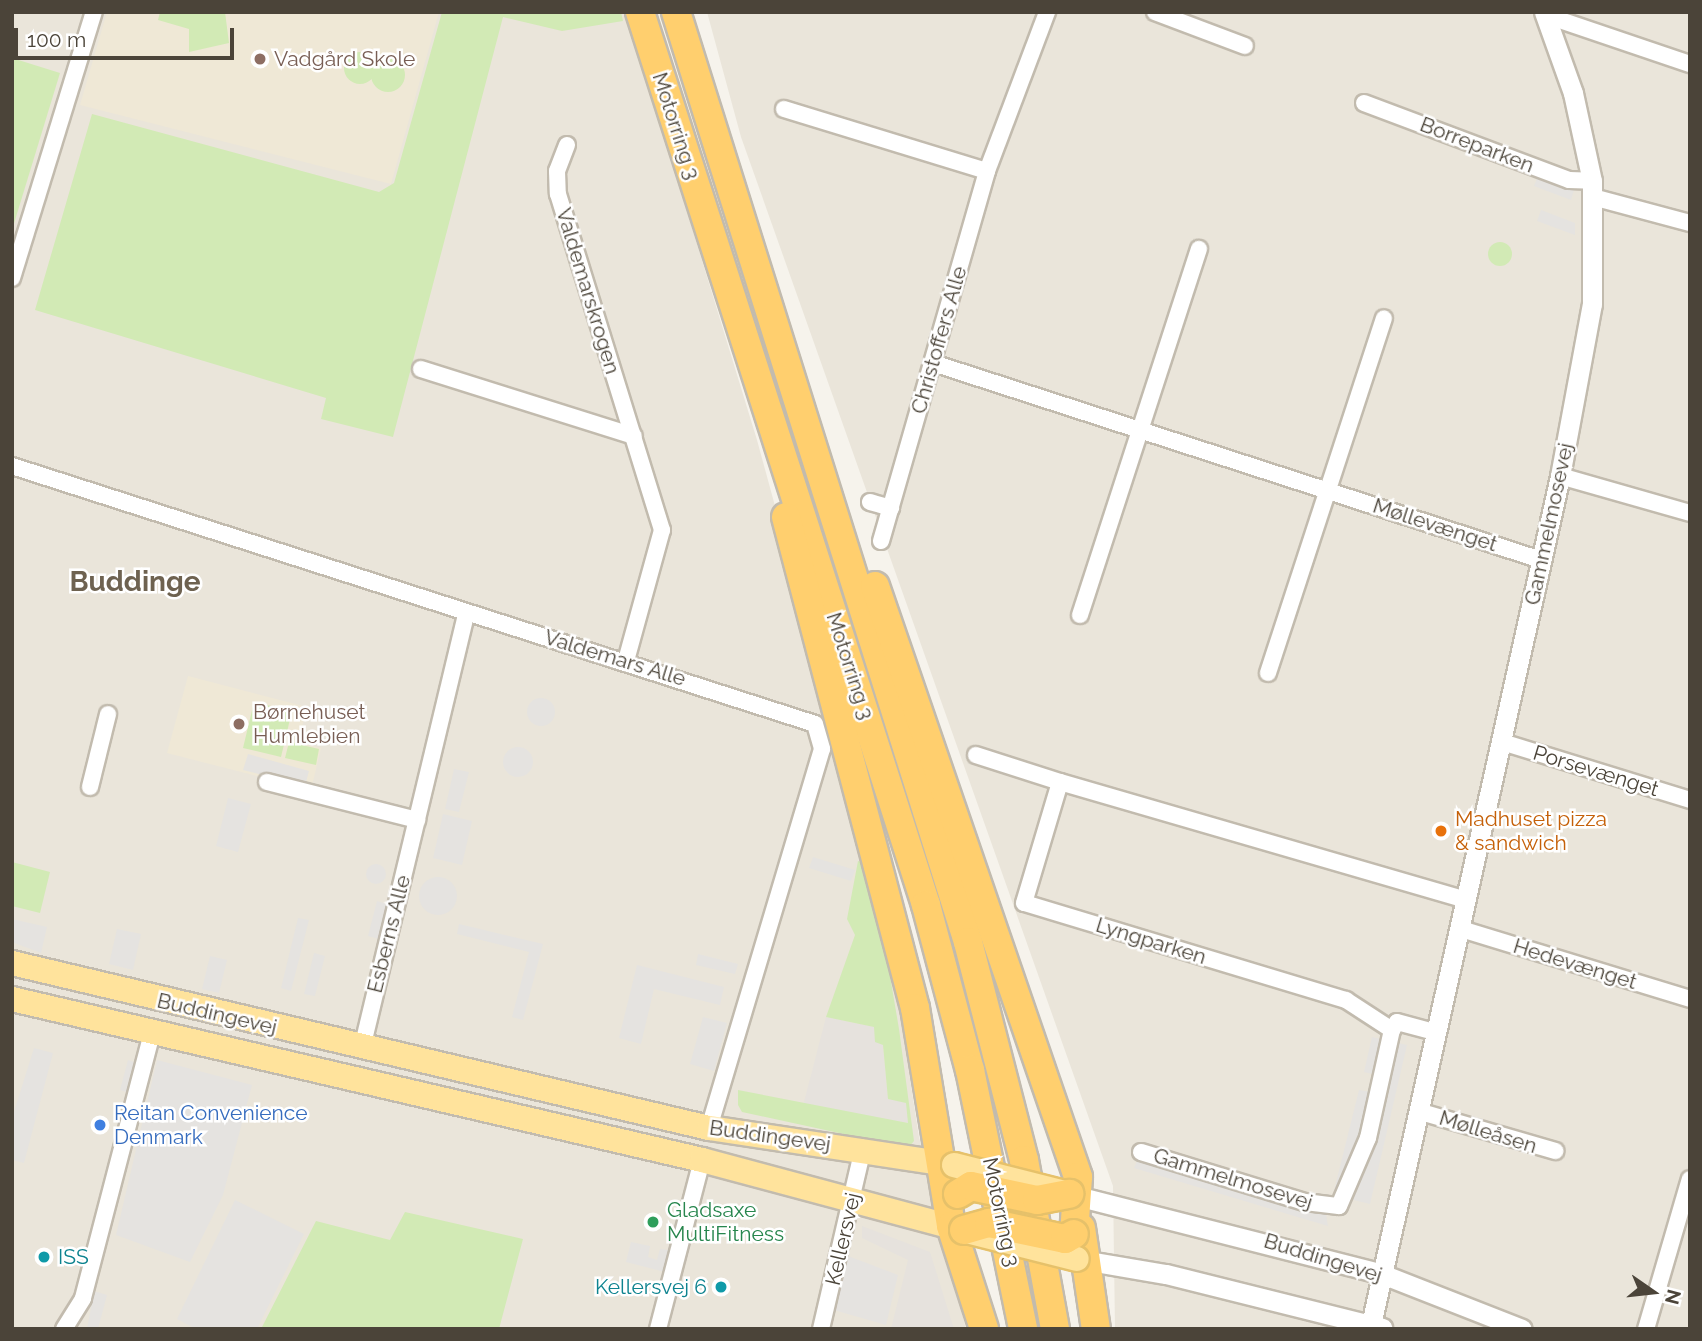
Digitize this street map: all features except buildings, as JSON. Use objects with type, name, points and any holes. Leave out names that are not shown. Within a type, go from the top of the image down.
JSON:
[{"type":"highway","name":"Motorring 3","points":[[640,12],[929,918],[970,1070],[1023,1329]]},
{"type":"highway","name":"Motorring 3","points":[[676,12],[968,942],[1024,1160],[1055,1329]]},
{"type":"highway","points":[[777,339],[843,494],[1078,1227],[1096,1329]]},
{"type":"highway","points":[[766,404],[789,537],[915,1008],[957,1228],[984,1329]]},
{"type":"highway","points":[[957,1228],[958,1195],[971,1186],[1037,1200],[1078,1227]]},
{"type":"highway","points":[[957,1228],[989,1223],[1065,1239],[1078,1227]]},
{"type":"main road","name":"Buddingevej","points":[[13,964],[709,1128],[863,1148],[946,1164],[1078,1227]]},
{"type":"main road","name":"Buddingevej","points":[[12,999],[702,1160],[957,1228]]},
{"type":"street","points":[[12,278],[94,12]]},
{"type":"street","name":"Christoffers Alle","points":[[881,541],[987,171],[1047,12]]},
{"type":"street","points":[[1154,12],[1245,46]]},
{"type":"street","name":"Gammelmosevej","points":[[1544,14],[1690,64]]},
{"type":"street","name":"Gammelmosevej","points":[[1375,1328],[1382,1274],[1421,1112],[1560,476],[1592,304],[1592,189],[1573,93],[1544,14]]},
{"type":"street","name":"Borreparken","points":[[1364,103],[1690,223]]},
{"type":"street","points":[[784,109],[987,171]]},
{"type":"street","name":"Valdemarskrogen","points":[[568,145],[557,171],[558,194],[634,436],[662,542],[626,661]]},
{"type":"street","points":[[1080,615],[1199,249]]},
{"type":"street","points":[[1268,673],[1384,319]]},
{"type":"street","name":"Møllevænget","points":[[933,363],[1541,560]]},
{"type":"street","points":[[421,369],[634,436]]},
{"type":"street","name":"Valdemars Alle","points":[[12,466],[808,718],[821,740],[709,1128]]},
{"type":"street","points":[[1560,476],[1690,513]]},
{"type":"street","points":[[870,502],[891,508]]},
{"type":"street","name":"Esberns Alle","points":[[362,1048],[467,612]]},
{"type":"street","points":[[90,787],[108,714]]},
{"type":"street","name":"Porsevænget","points":[[1502,742],[1690,800]]},
{"type":"street","points":[[976,755],[1060,782],[1467,900]]},
{"type":"street","points":[[267,782],[417,820]]},
{"type":"street","name":"Lyngparken","points":[[1060,782],[1024,903],[1346,1000],[1392,1030]]},
{"type":"street","name":"Hedevænget","points":[[1461,929],[1690,999]]},
{"type":"street","points":[[1392,1030],[1397,1021],[1438,1033]]},
{"type":"street","name":"Gammelmosevej","points":[[1141,1152],[1305,1202],[1339,1206],[1368,1138],[1392,1030]]},
{"type":"street","name":"Buddingevej","points":[[64,1329],[83,1298],[152,1032]]},
{"type":"street","name":"Mølleåsen","points":[[1421,1112],[1555,1152]]},
{"type":"street","name":"Kellersvej","points":[[821,1329],[863,1148]]},
{"type":"street","points":[[658,1329],[702,1160]]},
{"type":"street","points":[[1646,1329],[1690,1180]]},
{"type":"street","name":"Buddingevej","points":[[1078,1227],[1382,1274],[1522,1329]]},
{"type":"street","name":"Buddingevej","points":[[1078,1227],[1375,1328]]},
{"type":"shaded area","points":[[12,12],[626,12],[757,440],[882,898],[919,1137],[966,1329],[12,1329]]},
{"type":"shaded area","name":"Vadgård Skole","points":[[107,12],[439,12],[391,184],[80,105]]},
{"type":"shaded area","points":[[707,12],[1690,12],[1690,1329],[1115,1329],[1113,1186],[741,137]]},
{"type":"shaded area","points":[[1538,176],[1574,190],[1571,200],[1534,186]]},
{"type":"shaded area","points":[[1541,210],[1575,223],[1575,235],[1537,221]]},
{"type":"shaded area","name":"Børnehuset Humlebien","points":[[188,676],[307,707],[298,742],[321,748],[311,790],[167,753]]},
{"type":"shaded area","points":[[541,698],[551,702],[555,712],[551,722],[541,726],[531,722],[527,712],[531,702]]},
{"type":"shaded area","points":[[518,747],[528,752],[533,762],[528,772],[518,777],[508,772],[503,762],[508,752]]},
{"type":"shaded area","points":[[248,754],[309,771],[305,786],[243,770]]},
{"type":"shaded area","points":[[454,769],[469,772],[459,812],[445,809]]},
{"type":"shaded area","points":[[228,798],[251,804],[238,852],[216,846]]},
{"type":"shaded area","points":[[443,814],[472,821],[462,865],[433,858]]},
{"type":"shaded area","points":[[813,857],[855,870],[851,881],[809,868]]},
{"type":"shaded area","points":[[376,864],[383,867],[386,874],[383,881],[376,884],[369,881],[366,874],[369,867]]},
{"type":"shaded area","points":[[438,877],[451,883],[457,896],[451,909],[438,915],[425,909],[419,896],[425,883]]},
{"type":"shaded area","points":[[377,901],[387,904],[379,939],[368,936]]},
{"type":"shaded area","points":[[298,918],[309,920],[291,991],[281,988]]},
{"type":"shaded area","points":[[12,919],[47,927],[41,953],[12,942]]},
{"type":"shaded area","points":[[459,924],[543,944],[523,1020],[512,1017],[529,952],[457,934]]},
{"type":"shaded area","points":[[117,929],[141,934],[133,970],[109,964]]},
{"type":"shaded area","points":[[314,953],[325,956],[315,996],[304,994]]},
{"type":"shaded area","points":[[698,954],[738,964],[735,974],[696,965]]},
{"type":"shaded area","points":[[210,956],[227,960],[219,993],[202,989]]},
{"type":"shaded area","points":[[637,965],[724,987],[720,1005],[654,989],[641,1044],[619,1038]]},
{"type":"shaded area","points":[[703,1017],[727,1023],[714,1071],[690,1064]]},
{"type":"shaded area","points":[[826,1017],[874,1027],[883,1045],[888,1099],[907,1102],[908,1123],[803,1106]]},
{"type":"shaded area","points":[[1372,1037],[1407,1045],[1370,1204],[1333,1195],[1359,1090],[1370,1092],[1373,1074],[1364,1072]]},
{"type":"shaded area","points":[[34,1048],[53,1053],[24,1163],[12,1160],[12,1118]]},
{"type":"shaded area","points":[[128,1060],[140,1064],[132,1094],[120,1090]]},
{"type":"shaded area","points":[[157,1060],[252,1085],[223,1195],[190,1262],[116,1235]]},
{"type":"shaded area","points":[[1141,1152],[1325,1207],[1328,1226],[1134,1168]]},
{"type":"shaded area","points":[[235,1200],[304,1234],[257,1329],[196,1329],[177,1319]]},
{"type":"shaded area","points":[[862,1226],[930,1252],[954,1329],[891,1329],[908,1260],[862,1238]]},
{"type":"shaded area","points":[[631,1242],[650,1246],[648,1257],[657,1260],[660,1249],[668,1250],[665,1272],[626,1262]]},
{"type":"shaded area","points":[[848,1256],[898,1275],[886,1325],[834,1310]]},
{"type":"shaded area","points":[[94,1291],[107,1295],[98,1329],[87,1329]]},
{"type":"green space","points":[[160,12],[225,12],[229,43],[189,52],[189,29],[158,20]]},
{"type":"green space","points":[[442,12],[621,12],[623,21],[562,31],[503,17],[393,437],[321,419],[326,398],[35,310],[92,114],[379,192],[394,183]]},
{"type":"green space","points":[[360,52],[371,57],[376,68],[371,79],[360,84],[349,79],[344,68],[349,57]]},
{"type":"green space","points":[[12,58],[60,73],[12,230]]},
{"type":"green space","points":[[388,58],[400,63],[405,75],[400,87],[388,92],[376,87],[371,75],[376,63]]},
{"type":"green space","points":[[1495,242],[1505,242],[1512,249],[1512,259],[1505,266],[1495,266],[1488,259],[1488,249]]},
{"type":"green space","points":[[254,702],[292,711],[281,757],[243,748]]},
{"type":"green space","points":[[289,742],[319,749],[316,765],[285,758]]},
{"type":"green space","points":[[858,861],[868,864],[876,893],[899,1029],[914,1141],[908,1148],[742,1112],[738,1105],[738,1090],[908,1123],[906,1103],[888,1099],[883,1045],[875,1042],[874,1027],[826,1017],[855,935],[847,919]]},
{"type":"green space","points":[[12,862],[50,872],[40,913],[12,906]]},
{"type":"green space","points":[[405,1212],[523,1239],[499,1329],[261,1329],[316,1221],[390,1240]]},
{"type":"place","name":"Vadgård Skole","points":[[260,59]]},
{"type":"place","name":"Børnehuset Humlebien","points":[[239,724]]},
{"type":"place","name":"Madhuset pizza & sandwich","points":[[1441,831]]},
{"type":"place","name":"Reitan Convenience Denmark","points":[[100,1125]]},
{"type":"place","name":"Gladsaxe MultiFitness","points":[[653,1222]]},
{"type":"place","name":"ISS","points":[[44,1257]]},
{"type":"place","name":"Kellersvej 6","points":[[721,1287]]},
{"type":"district","name":"Buddinge","points":[[135,582]]}]
